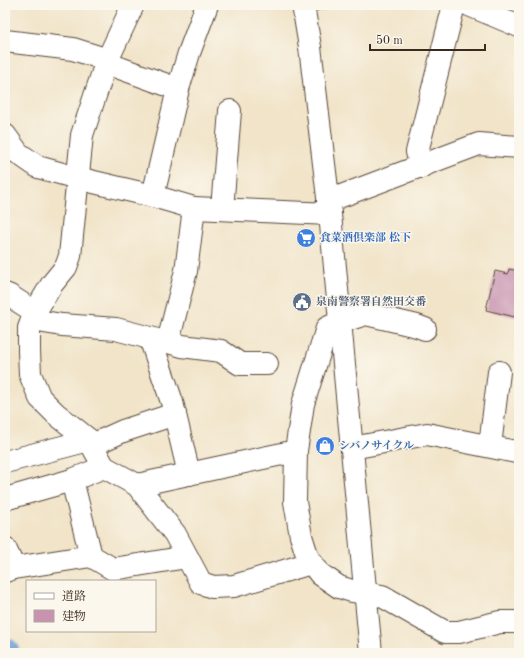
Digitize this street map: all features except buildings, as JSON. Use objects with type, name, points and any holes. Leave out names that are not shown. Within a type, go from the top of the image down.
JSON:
[{"type":"street","points":[[134,5],[107,61],[82,135],[70,256],[66,267],[52,284],[29,328],[30,374],[40,398],[56,414],[90,442],[104,467],[136,485],[175,534],[201,583],[213,587],[234,586],[311,562]]},
{"type":"street","points":[[153,196],[178,89],[189,53],[207,5]]},
{"type":"street","points":[[303,5],[310,47],[329,207],[371,653]]},
{"type":"street","points":[[421,167],[417,152],[454,5]]},
{"type":"street","points":[[469,5],[519,26]]},
{"type":"street","points":[[5,41],[73,49],[178,89]]},
{"type":"street","points":[[222,209],[230,111]]},
{"type":"street","points":[[8,146],[38,167],[194,208],[222,209],[329,207],[421,167],[479,144],[519,147]]},
{"type":"street","points":[[189,474],[159,340],[186,271],[194,208]]},
{"type":"street","points":[[5,294],[10,296],[34,316],[62,325],[116,329],[182,346],[222,351],[240,364],[267,364]]},
{"type":"street","points":[[425,329],[366,314],[340,322],[327,328],[303,404],[296,451],[295,502],[301,536],[308,558],[320,574],[339,587],[366,594],[382,596],[445,632],[458,632],[500,622],[519,622]]},
{"type":"street","points":[[490,446],[499,372]]},
{"type":"street","points":[[5,462],[90,442],[175,414]]},
{"type":"street","points":[[352,448],[427,434],[516,452]]},
{"type":"street","points":[[136,485],[296,451]]},
{"type":"street","points":[[5,499],[72,480],[104,467]]},
{"type":"street","points":[[72,480],[91,556]]},
{"type":"street","points":[[5,548],[10,570],[91,556],[113,569],[187,557]]},
{"type":"place","name":"食菜酒倶楽部 松下","points":[[306,238]]},
{"type":"place","name":"泉南警察署自然田交番","points":[[302,302]]},
{"type":"place","name":"シバノサイクル","points":[[325,446]]}]
